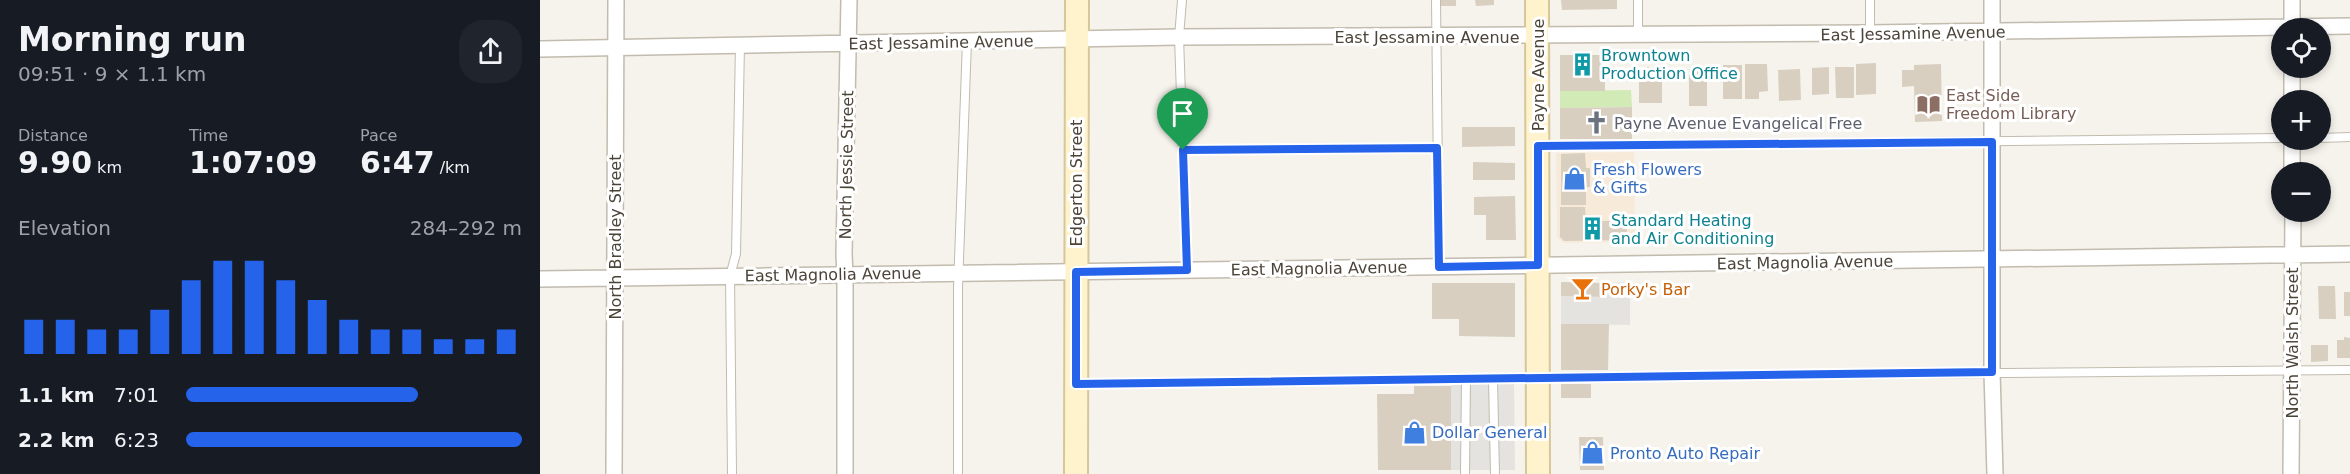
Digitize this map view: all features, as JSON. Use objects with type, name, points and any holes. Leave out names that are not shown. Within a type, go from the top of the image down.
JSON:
[{"type":"street","name":"North Bradley Street","points":[[614,474],[616,0]]},
{"type":"street","name":"North Jessie Street","points":[[845,474],[846,275],[843,254],[849,0]]},
{"type":"street","name":"Edgerton Street","points":[[1076,474],[1077,0]]},
{"type":"street","name":"Payne Avenue","points":[[1537,0],[1538,474]]},
{"type":"street","points":[[1992,0],[1992,372],[1995,474]]},
{"type":"street","points":[[2292,0],[2292,18]]},
{"type":"street","name":"East Jessamine Avenue","points":[[2331,27],[2350,26]]},
{"type":"street","name":"East Jessamine Avenue","points":[[540,49],[1179,37],[1436,37],[2271,28]]},
{"type":"street","name":"North Walsh Street","points":[[2291,474],[2293,222]]},
{"type":"street","name":"East Magnolia Avenue","points":[[540,279],[2350,254]]},
{"type":"lane","points":[[1182,0],[1179,37],[1187,270]]},
{"type":"lane","points":[[1436,0],[1439,267]]},
{"type":"lane","points":[[1638,0],[1638,35]]},
{"type":"lane","points":[[1870,0],[1870,33]]},
{"type":"lane","points":[[958,474],[958,273],[967,41]]},
{"type":"lane","points":[[732,474],[730,276],[736,254],[740,45]]},
{"type":"lane","points":[[2331,138],[2350,137]]},
{"type":"lane","points":[[1538,146],[2271,138]]},
{"type":"lane","points":[[1183,150],[1437,148]]},
{"type":"lane","points":[[1076,384],[1992,372],[2350,370]]},
{"type":"lane","points":[[1465,474],[1466,378]]},
{"type":"lane","points":[[1493,378],[1495,474]]},
{"type":"shaded area","points":[[1634,152],[1635,242],[1564,243],[1557,237],[1556,153]]},
{"type":"shaded area","points":[[1630,282],[1630,325],[1561,324],[1561,296],[1604,297],[1604,283]]},
{"type":"shaded area","points":[[1451,378],[1514,378],[1515,470],[1451,470]]},
{"type":"green space","points":[[1631,90],[1632,107],[1560,108],[1560,91]]},
{"type":"building","points":[[1438,0],[1456,0],[1456,6],[1438,6]]},
{"type":"building","points":[[1475,0],[1494,0],[1494,5],[1476,6]]},
{"type":"building","points":[[1561,0],[1617,0],[1617,9],[1562,10]]},
{"type":"building","points":[[1560,55],[1605,55],[1605,91],[1560,91]]},
{"type":"building","points":[[1876,63],[1876,94],[1856,95],[1856,64]]},
{"type":"building","points":[[1745,64],[1767,64],[1768,91],[1759,92],[1759,99],[1745,99]]},
{"type":"building","name":"East Side Freedom Library","points":[[1941,64],[1942,121],[1915,122],[1914,86],[1902,87],[1902,70],[1914,70],[1914,65]]},
{"type":"building","points":[[1723,65],[1742,65],[1742,99],[1723,99]]},
{"type":"building","points":[[1645,67],[1662,67],[1662,103],[1639,103],[1639,82],[1645,82]]},
{"type":"building","points":[[1829,67],[1829,94],[1812,95],[1812,68]]},
{"type":"building","points":[[1835,67],[1854,67],[1854,98],[1836,98]]},
{"type":"building","points":[[1689,69],[1707,69],[1707,106],[1689,106]]},
{"type":"building","points":[[1800,69],[1801,100],[1779,101],[1778,70]]},
{"type":"building","name":"Payne Avenue Evangelical Free","points":[[1632,107],[1632,139],[1560,139],[1560,108]]},
{"type":"building","points":[[1462,127],[1515,127],[1515,146],[1462,147]]},
{"type":"building","points":[[1585,153],[1586,168],[1590,168],[1590,187],[1586,187],[1586,205],[1561,205],[1561,154]]},
{"type":"building","points":[[1473,162],[1515,163],[1515,180],[1473,180]]},
{"type":"building","points":[[1515,196],[1516,240],[1486,240],[1486,215],[1474,215],[1474,197]]},
{"type":"building","name":"Standard Heating and Air Conditioning","points":[[1560,207],[1585,207],[1586,221],[1627,221],[1627,240],[1564,241],[1560,237]]},
{"type":"building","name":"Porky's Bar","points":[[1561,282],[1604,283],[1604,297],[1561,296]]},
{"type":"building","points":[[1432,283],[1515,283],[1515,337],[1459,336],[1459,319],[1432,319]]},
{"type":"building","points":[[2318,286],[2335,286],[2336,319],[2319,319]]},
{"type":"building","points":[[2344,292],[2350,292],[2350,316],[2344,316]]},
{"type":"building","points":[[1561,324],[1609,324],[1608,370],[1561,370]]},
{"type":"building","points":[[2344,337],[2350,338],[2350,358],[2337,358],[2337,340],[2344,340]]},
{"type":"building","points":[[2311,345],[2328,345],[2328,361],[2311,362]]},
{"type":"building","points":[[1561,384],[1591,384],[1591,398],[1561,398]]},
{"type":"building","name":"Dollar General","points":[[1414,386],[1451,386],[1451,470],[1378,470],[1377,394],[1414,394]]},
{"type":"building","name":"Pronto Auto Repair","points":[[1579,437],[1603,437],[1604,470],[1580,470]]},
{"type":"place","name":"Browntown Production Office","points":[[1583,64]]},
{"type":"place","name":"East Side Freedom Library","points":[[1928,104]]},
{"type":"place","name":"Payne Avenue Evangelical Free","points":[[1596,123]]},
{"type":"place","name":"Fresh Flowers & Gifts","points":[[1575,178]]},
{"type":"place","name":"Standard Heating and Air Conditioning","points":[[1593,229]]},
{"type":"place","name":"Porky's Bar","points":[[1583,289]]},
{"type":"place","name":"Dollar General","points":[[1414,432]]},
{"type":"place","name":"Pronto Auto Repair","points":[[1592,453]]},
{"type":"route","points":[[1992,142],[1992,372],[1076,384],[1076,272],[1187,270],[1183,150],[1437,148],[1439,267],[1538,265],[1538,146],[1992,142]]}]
